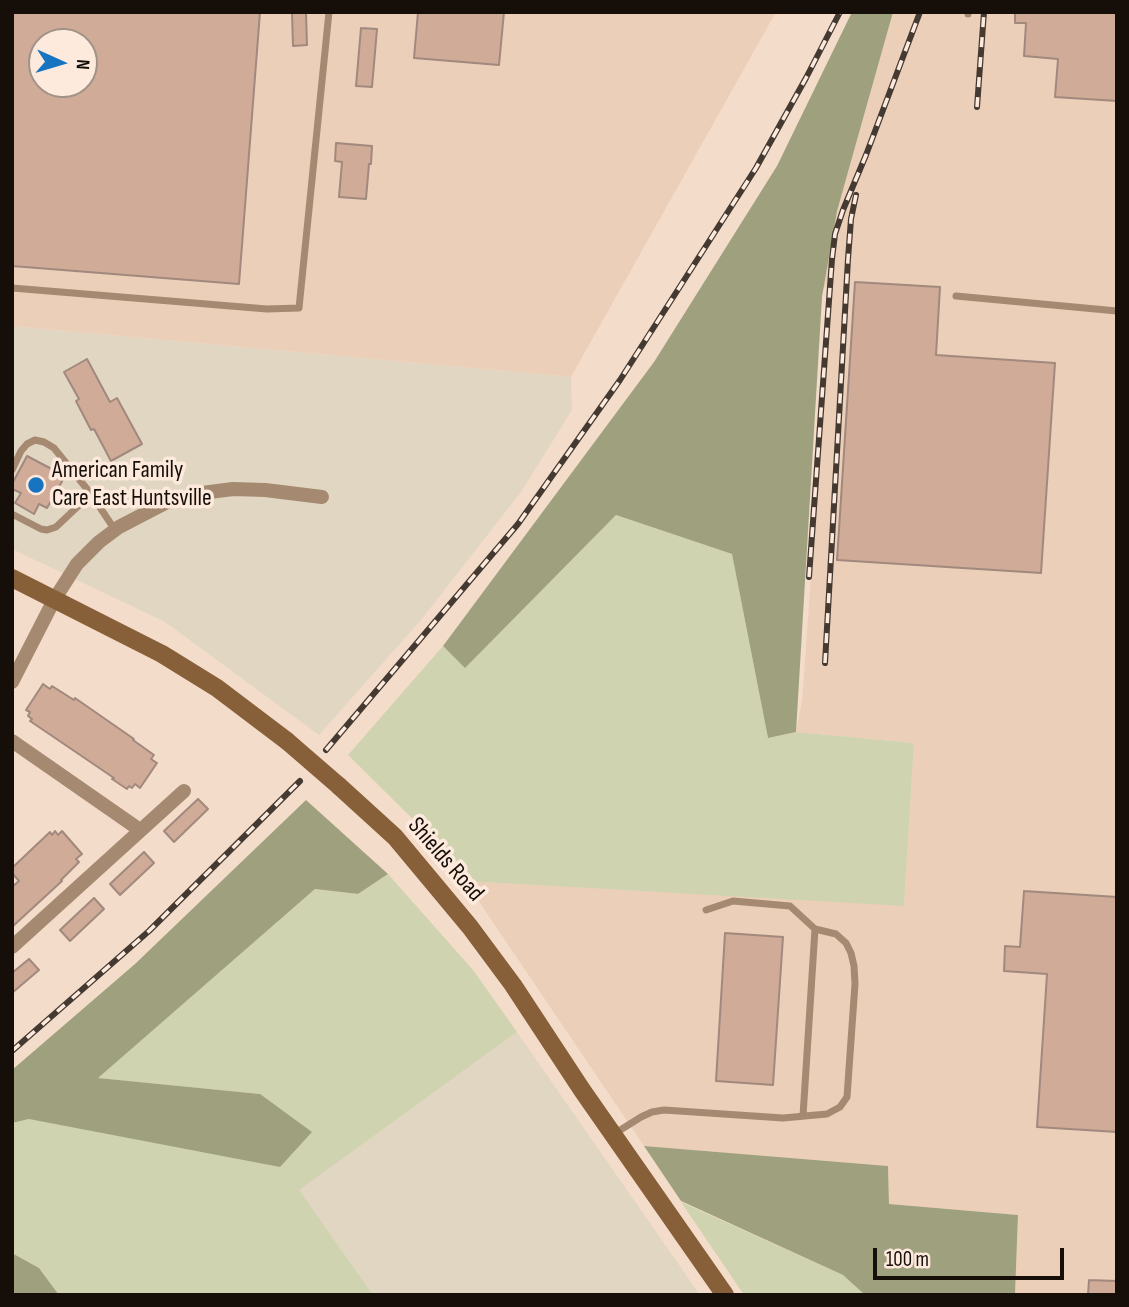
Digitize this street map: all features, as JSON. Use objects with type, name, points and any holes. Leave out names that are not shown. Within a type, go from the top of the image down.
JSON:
[{"type":"street","points":[[12,682],[54,600],[76,564],[115,530],[169,501],[202,493],[233,489],[265,490],[321,498]]},
{"type":"street","name":"Shields Road","points":[[12,578],[162,654],[217,688],[286,741],[395,837],[470,927],[513,985],[724,1295]]},
{"type":"street","points":[[12,741],[140,830]]},
{"type":"street","points":[[12,947],[184,791]]},
{"type":"lane","points":[[12,288],[267,309],[299,308],[329,12]]},
{"type":"lane","points":[[956,296],[1117,311]]},
{"type":"lane","points":[[12,470],[27,444],[35,440],[44,442],[54,448],[91,494],[115,530]]},
{"type":"lane","points":[[12,514],[47,530],[56,527],[91,494]]},
{"type":"lane","points":[[613,1135],[641,1117],[664,1110],[783,1118],[827,1114],[840,1107],[847,1097],[855,984],[854,966],[846,943],[836,934],[815,929],[790,906],[733,901],[706,910]]},
{"type":"lane","points":[[803,1116],[815,929]]},
{"type":"shaded area","points":[[12,12],[776,12],[571,377],[12,326]]},
{"type":"shaded area","points":[[884,12],[1117,12],[1117,1295],[1015,1295],[1018,1215],[889,1204],[888,1166],[644,1146],[465,881],[904,905],[914,743],[796,732],[802,701],[832,288],[748,282]]},
{"type":"shaded area","points":[[12,326],[571,377],[572,410],[521,492],[421,620],[319,735],[165,622],[12,549]]},
{"type":"shaded area","points":[[517,1032],[700,1295],[373,1295],[298,1190]]},
{"type":"green space","points":[[852,12],[893,12],[837,211],[822,297],[796,732],[768,738],[732,554],[616,515],[465,668],[443,646],[654,362],[777,166]]},
{"type":"green space","points":[[616,515],[732,554],[768,738],[796,732],[914,743],[904,906],[465,881],[436,842],[348,755],[443,646],[465,667]]},
{"type":"green space","points":[[306,800],[388,874],[358,894],[315,889],[98,1078],[260,1094],[312,1132],[280,1167],[29,1119],[12,1123],[12,1070],[135,964]]},
{"type":"green space","points":[[388,874],[473,970],[517,1032],[299,1190],[373,1295],[59,1295],[39,1268],[12,1253],[12,1123],[260,1094],[97,1078],[315,889],[358,894]]},
{"type":"green space","points":[[644,1146],[888,1166],[889,1204],[1018,1215],[1015,1295],[865,1295],[843,1275],[681,1201]]},
{"type":"green space","points":[[681,1202],[843,1275],[865,1295],[744,1295]]},
{"type":"green space","points":[[12,1253],[39,1268],[59,1295],[12,1295]]},
{"type":"building","points":[[12,12],[260,12],[239,284],[12,266]]},
{"type":"building","points":[[418,12],[504,12],[499,65],[414,58]]},
{"type":"building","points":[[1015,12],[1117,12],[1117,101],[1055,97],[1058,59],[1024,56],[1026,23],[1015,23]]},
{"type":"building","points":[[292,13],[306,13],[307,45],[293,46]]},
{"type":"building","points":[[361,28],[377,29],[372,87],[356,86]]},
{"type":"building","points":[[336,143],[372,146],[366,199],[339,197],[342,162],[335,161]]},
{"type":"building","points":[[855,282],[940,287],[936,355],[1055,363],[1041,573],[837,560]]},
{"type":"building","points":[[87,359],[110,402],[117,398],[142,444],[111,461],[94,429],[91,430],[76,401],[79,399],[64,372]]},
{"type":"building","points":[[27,456],[65,476],[47,508],[39,504],[34,514],[15,503],[21,493],[12,489]]},
{"type":"building","points":[[43,684],[50,689],[52,686],[74,700],[75,698],[154,755],[151,759],[157,763],[140,788],[135,784],[127,789],[30,721],[30,712],[26,710]]},
{"type":"building","points":[[198,799],[208,809],[174,842],[164,831]]},
{"type":"building","points":[[55,831],[58,835],[62,831],[82,854],[76,859],[79,862],[12,927],[12,887],[19,881],[12,873],[12,868],[50,832],[52,835]]},
{"type":"building","points":[[144,852],[154,863],[120,895],[110,884]]},
{"type":"building","points":[[1024,891],[1117,897],[1117,1132],[1037,1127],[1047,974],[1004,971],[1005,946],[1020,947]]},
{"type":"building","points":[[94,898],[104,909],[70,941],[60,930]]},
{"type":"building","points":[[725,933],[783,937],[773,1085],[716,1081]]},
{"type":"building","points":[[29,959],[39,970],[12,993],[12,973]]},
{"type":"building","points":[[1089,1280],[1117,1281],[1117,1295],[1088,1295]]},
{"type":"railway","points":[[326,750],[518,524],[620,380],[756,168],[840,12]]},
{"type":"railway","points":[[809,577],[835,234],[920,12]]},
{"type":"railway","points":[[977,107],[984,12]]},
{"type":"railway","points":[[825,663],[848,259],[856,195]]},
{"type":"railway","points":[[12,1051],[149,931],[300,781]]},
{"type":"place","name":"American Family Care East Huntsville","points":[[36,485]]}]
